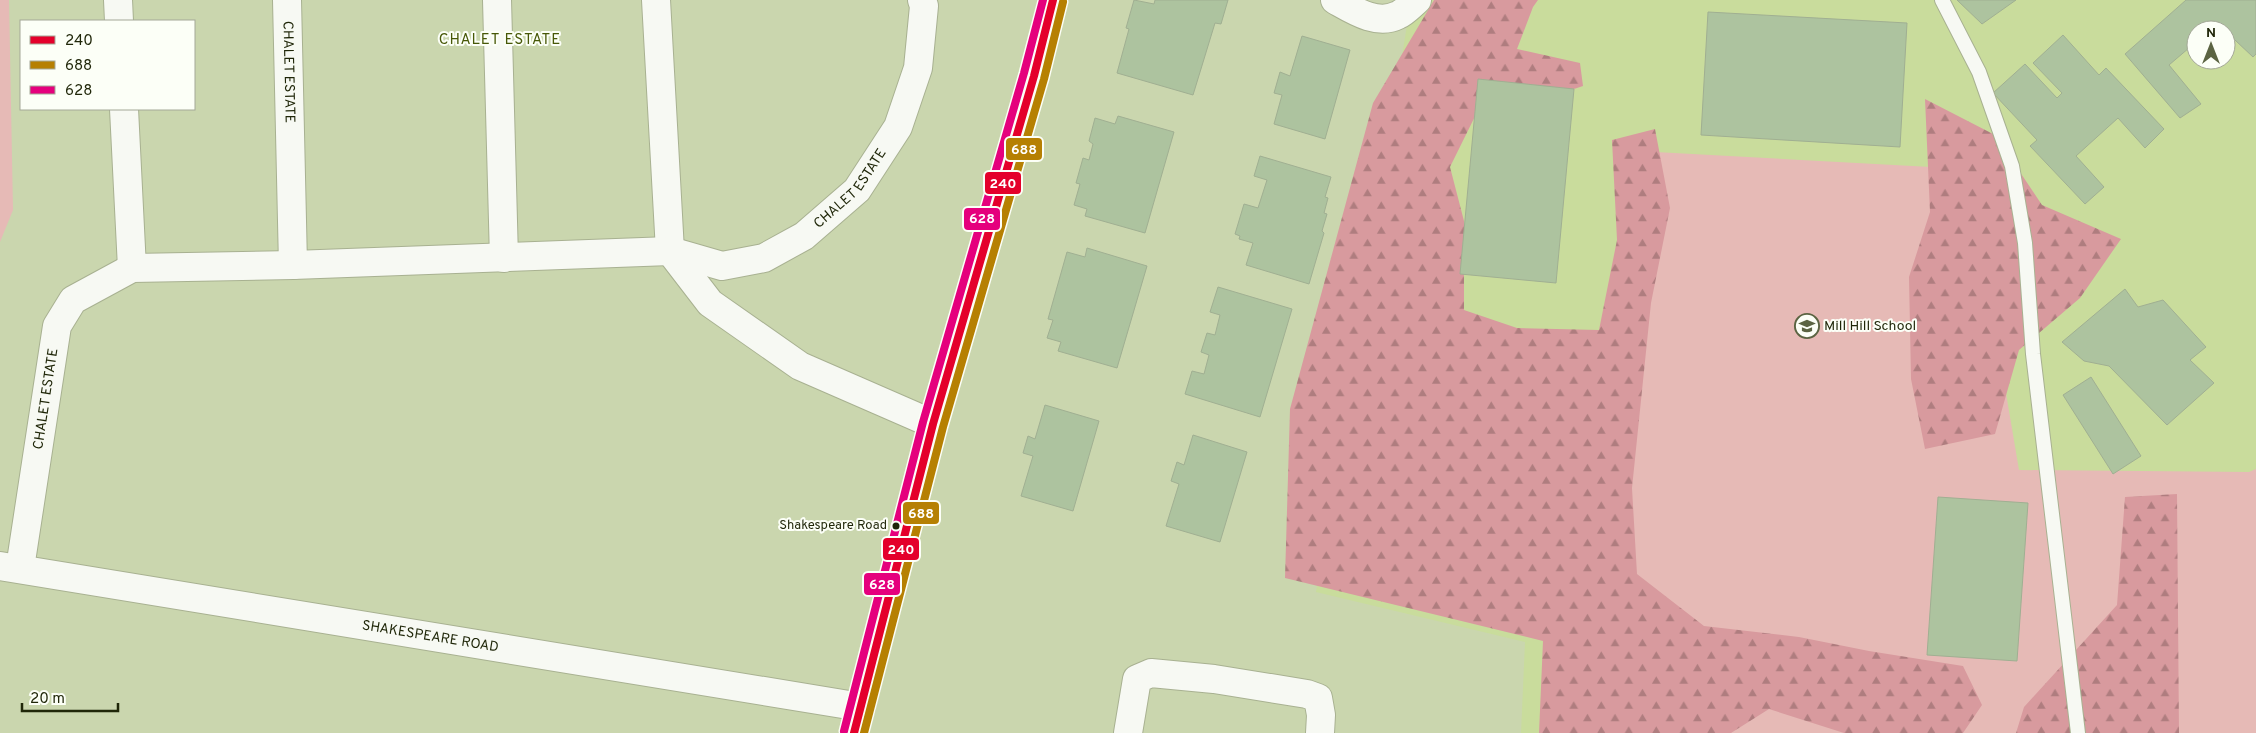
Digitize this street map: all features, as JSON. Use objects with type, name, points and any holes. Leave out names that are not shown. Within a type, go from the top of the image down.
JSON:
[{"type":"main road","points":[[854,733],[933,424],[1031,85],[1053,0]]},
{"type":"street","points":[[118,0],[119,20]]},
{"type":"street","name":"CHALET ESTATE","points":[[287,0],[293,265]]},
{"type":"street","points":[[497,0],[504,258]]},
{"type":"street","points":[[656,0],[670,251],[710,303],[800,366],[933,424]]},
{"type":"street","name":"CHALET ESTATE","points":[[10,567],[56,326],[73,300],[132,268],[293,265],[670,251],[722,266],[764,258],[804,236],[857,190],[898,127],[918,68],[924,6],[922,0]]},
{"type":"street","points":[[1335,0],[1362,15],[1378,18],[1398,16],[1417,0]]},
{"type":"street","points":[[124,110],[132,268]]},
{"type":"street","name":"SHAKESPEARE ROAD","points":[[10,567],[860,707]]},
{"type":"street","points":[[1128,733],[1138,679],[1151,673],[1214,679],[1307,694],[1318,698],[1321,716],[1320,733]]},
{"type":"lane","points":[[1942,0],[1979,72],[2012,166],[2025,242],[2033,354],[2078,733]]},
{"type":"shaded area","points":[[0,0],[9,0],[13,210],[0,242]]},
{"type":"shaded area","name":"Mill Hill School","points":[[1411,0],[2256,0],[2256,733],[1521,733],[1525,642],[1316,592]]},
{"type":"shaded area","points":[[1637,151],[1968,169],[2019,470],[2249,472],[2256,469],[2256,733],[1554,733]]},
{"type":"green space","points":[[1434,0],[1538,0],[1533,7],[1517,49],[1580,63],[1583,86],[1544,99],[1491,84],[1450,167],[1464,221],[1464,310],[1517,328],[1599,330],[1617,240],[1612,140],[1655,129],[1670,208],[1651,303],[1632,488],[1637,574],[1704,626],[1799,637],[1869,651],[1963,666],[1982,705],[1963,733],[1844,733],[1769,709],[1731,733],[1539,733],[1543,641],[1285,578],[1290,409],[1373,103]]},
{"type":"green space","points":[[1925,99],[1995,135],[2042,205],[2121,239],[2080,298],[2019,350],[1995,434],[1925,449],[1911,379],[1909,277],[1930,212]]},
{"type":"green space","points":[[2177,494],[2179,733],[2016,733],[2024,707],[2117,605],[2125,497]]},
{"type":"building","points":[[1134,0],[1154,4],[1155,0],[1228,0],[1221,24],[1215,23],[1193,95],[1117,73],[1129,29],[1126,28]]},
{"type":"building","points":[[1957,0],[2016,0],[1982,24]]},
{"type":"building","points":[[2186,0],[2256,0],[2256,54],[2253,57],[2236,41],[2236,20],[2186,20],[2186,51],[2169,65],[2201,104],[2180,118],[2125,54]]},
{"type":"building","points":[[1708,12],[1907,23],[1900,147],[1701,135]]},
{"type":"building","points":[[2063,35],[2099,75],[2106,68],[2164,129],[2145,148],[2118,118],[2076,156],[2104,187],[2085,204],[2030,146],[2037,140],[1993,93],[2025,64],[2057,98],[2062,93],[2033,63]]},
{"type":"building","points":[[1302,36],[1350,50],[1325,139],[1274,124],[1282,95],[1274,93],[1280,72],[1290,76]]},
{"type":"building","points":[[1478,79],[1574,89],[1556,283],[1460,274]]},
{"type":"building","points":[[1118,116],[1174,132],[1145,233],[1085,216],[1087,209],[1074,205],[1080,184],[1076,183],[1083,158],[1089,160],[1093,144],[1089,141],[1095,118],[1115,124]]},
{"type":"building","points":[[1260,156],[1331,177],[1325,197],[1328,198],[1324,213],[1327,214],[1322,231],[1324,233],[1309,284],[1246,265],[1253,243],[1239,239],[1240,236],[1235,234],[1244,204],[1258,208],[1267,180],[1254,176]]},
{"type":"building","points":[[1087,248],[1147,266],[1117,368],[1058,351],[1061,342],[1047,338],[1053,320],[1048,319],[1067,252],[1085,257]]},
{"type":"building","points":[[1218,287],[1292,309],[1260,417],[1185,394],[1192,371],[1204,374],[1209,355],[1201,352],[1207,333],[1215,335],[1220,315],[1210,312]]},
{"type":"building","points":[[2125,289],[2138,307],[2163,300],[2206,347],[2190,360],[2214,383],[2167,425],[2109,366],[2084,361],[2062,342]]},
{"type":"building","points":[[2091,377],[2141,456],[2113,474],[2063,395]]},
{"type":"building","points":[[1045,405],[1099,421],[1073,511],[1021,496],[1033,456],[1023,453],[1028,436],[1035,439]]},
{"type":"building","points":[[1193,435],[1247,452],[1220,542],[1166,526],[1179,484],[1171,481],[1177,462],[1184,465]]},
{"type":"building","points":[[1938,497],[2028,503],[2017,661],[1927,655]]},
{"type":"transit line","name":"628","points":[[844,731],[923,422],[1024,73],[1043,0]]},
{"type":"transit line","name":"240","points":[[854,733],[933,424],[1034,76],[1053,0]]},
{"type":"transit line","name":"688","points":[[864,733],[943,427],[1044,79],[1063,2]]},
{"type":"place","name":"Mill Hill School","points":[[1807,326]]},
{"type":"place","name":"Shakespeare Road","points":[[896,526]]},
{"type":"district","name":"CHALET ESTATE","points":[[500,40]]}]
